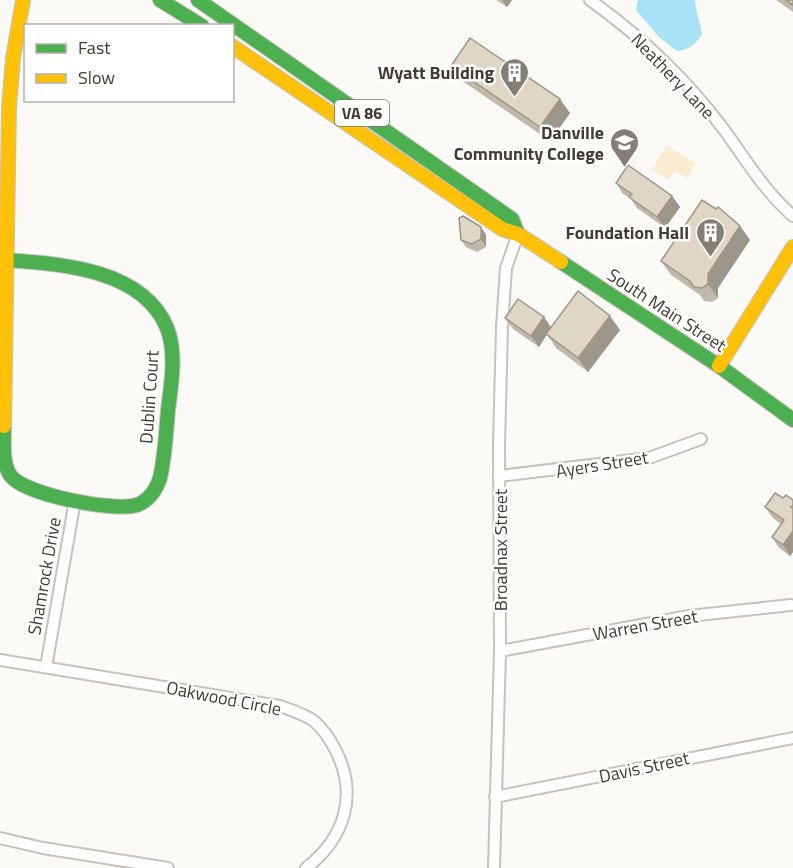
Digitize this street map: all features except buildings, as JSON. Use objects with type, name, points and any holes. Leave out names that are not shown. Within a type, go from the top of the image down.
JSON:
[{"type":"main road","name":"Shamrock Drive","points":[[23,0],[11,78],[4,405],[6,467],[12,478],[26,489],[75,500]]},
{"type":"main road","points":[[160,0],[199,24]]},
{"type":"main road","name":"South Main Street","points":[[198,0],[232,24]]},
{"type":"main road","name":"South Main Street","points":[[234,25],[512,219],[518,234]]},
{"type":"main road","name":"South Main Street","points":[[234,47],[502,229],[518,234],[719,366],[793,420]]},
{"type":"main road","points":[[719,366],[793,248]]},
{"type":"main road","name":"Dublin Court","points":[[7,260],[61,264],[97,273],[138,295],[161,316],[167,329],[170,366],[166,423],[161,477],[154,493],[132,506],[75,500]]},
{"type":"street","name":"Neathery Lane","points":[[590,0],[639,38],[699,98],[771,195],[793,216]]},
{"type":"street","name":"Broadnax Street","points":[[494,868],[500,651],[499,476],[503,311],[506,268],[518,234]]},
{"type":"street","name":"Ayers Street","points":[[499,476],[649,458],[701,439]]},
{"type":"street","name":"Shamrock Drive","points":[[46,667],[75,500]]},
{"type":"street","name":"Warren Street","points":[[500,651],[689,616],[792,606]]},
{"type":"street","name":"Oakwood Circle","points":[[0,660],[280,706],[314,721],[331,742],[346,770],[345,815],[336,837],[325,852],[306,868]]},
{"type":"street","name":"Davis Street","points":[[495,797],[793,738]]},
{"type":"street","points":[[0,838],[43,848],[168,868]]},
{"type":"shaded area","points":[[667,145],[695,163],[688,178],[675,172],[668,179],[651,170]]},
{"type":"water","points":[[638,0],[695,0],[702,34],[692,46],[677,51],[659,37],[636,10]]},
{"type":"traffic: fast","points":[[160,0],[199,24]]},
{"type":"traffic: fast","points":[[198,0],[232,24]]},
{"type":"traffic: fast","points":[[234,25],[512,219],[518,234]]},
{"type":"traffic: fast","points":[[4,426],[7,470],[19,482],[50,495],[90,504],[126,507],[137,505],[152,494],[160,478],[172,369],[172,348],[167,328],[155,308],[139,293],[98,273],[51,264],[7,260]]},
{"type":"traffic: fast","points":[[561,262],[719,366],[793,420]]},
{"type":"traffic: slow","points":[[4,426],[9,107],[13,58],[23,0]]},
{"type":"traffic: slow","points":[[234,47],[502,229],[518,234],[561,262]]},
{"type":"traffic: slow","points":[[719,366],[793,247]]},
{"type":"place","name":"Wyatt Building","points":[[515,98]]},
{"type":"place","name":"Danville Community College","points":[[625,168]]},
{"type":"place","name":"Foundation Hall","points":[[710,258]]}]
